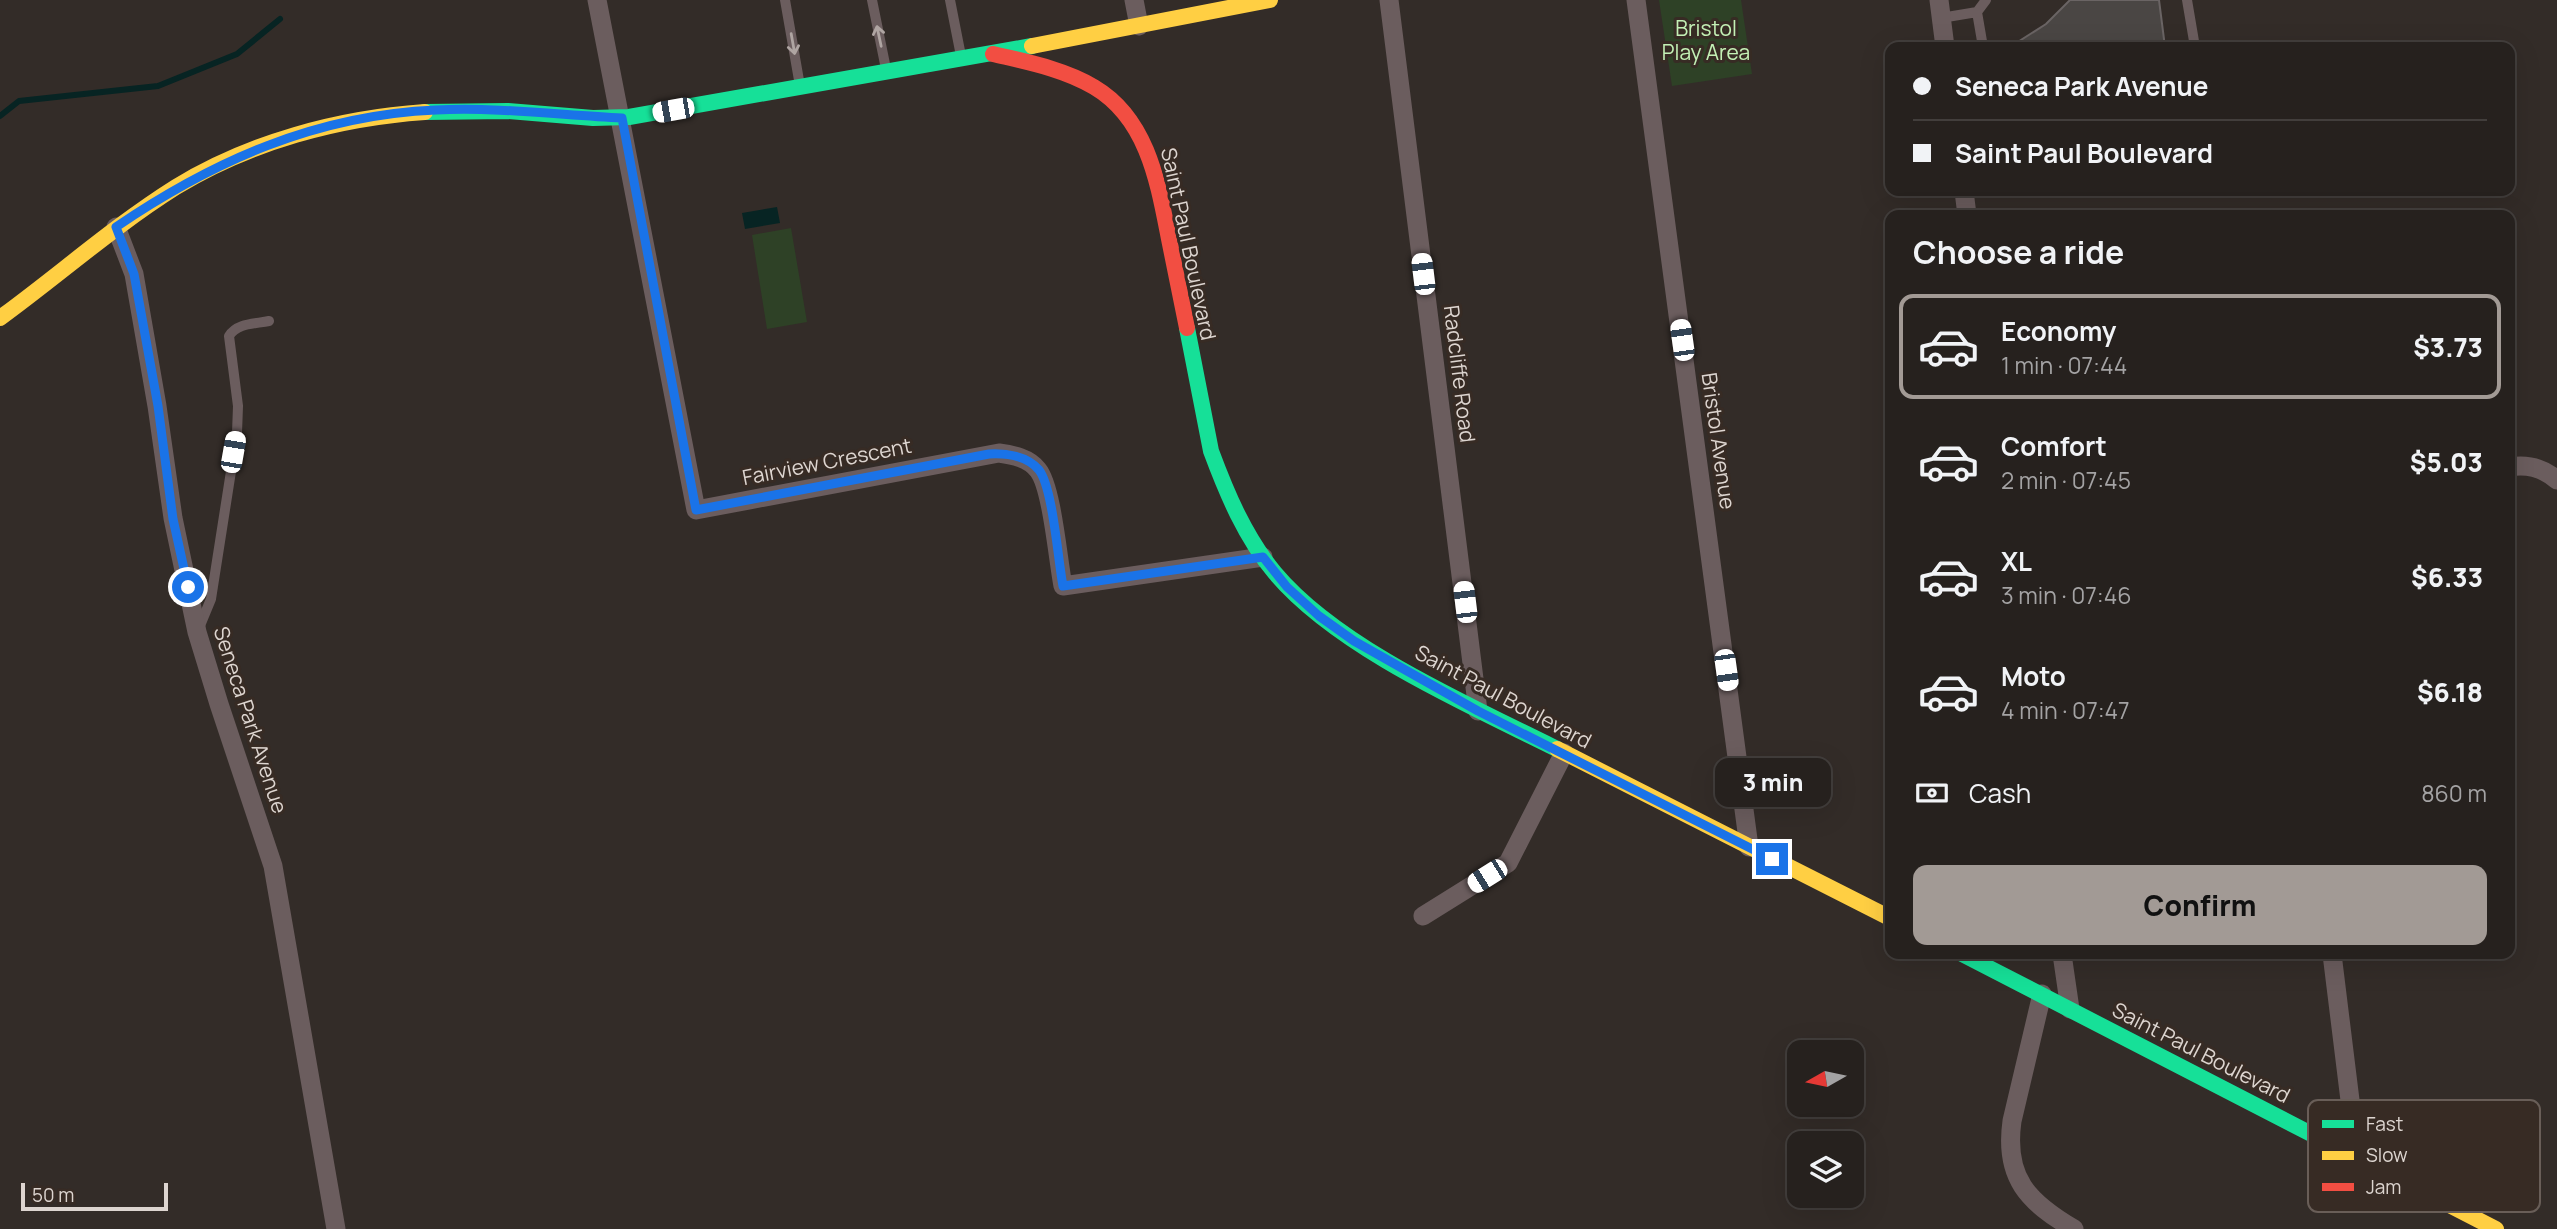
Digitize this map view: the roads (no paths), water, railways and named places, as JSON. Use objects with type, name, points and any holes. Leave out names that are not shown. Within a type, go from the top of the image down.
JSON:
[{"type":"main road","points":[[993,54],[1270,0]]},
{"type":"main road","name":"Saint Paul Boulevard","points":[[0,318],[116,227],[166,194],[240,155],[312,130],[358,118],[435,110],[509,111],[622,118],[993,54],[1064,72],[1088,82],[1110,97],[1130,118],[1146,144],[1156,174],[1211,451],[1223,487],[1241,521],[1263,557],[1287,587],[1319,616],[1354,641],[1478,711],[1885,915]]},
{"type":"main road","name":"Saint Paul Boulevard","points":[[1972,959],[2308,1132]]},
{"type":"main road","name":"Saint Paul Boulevard","points":[[2457,1220],[2496,1229]]},
{"type":"street","points":[[597,0],[622,118]]},
{"type":"street","points":[[1134,0],[1139,26]]},
{"type":"street","name":"Radcliffe Road","points":[[1389,0],[1478,711]]},
{"type":"street","name":"Bristol Avenue","points":[[1636,0],[1749,847]]},
{"type":"street","points":[[1940,9],[1944,42]]},
{"type":"street","name":"Fairview Crescent","points":[[622,118],[696,510],[999,453],[1015,456],[1032,464],[1044,479],[1063,586],[1263,557]]},
{"type":"street","name":"Seneca Park Avenue","points":[[116,227],[134,274],[158,406],[173,519],[197,632],[273,866],[336,1229]]},
{"type":"street","points":[[2515,467],[2530,466],[2544,470],[2557,480]]},
{"type":"street","points":[[1423,916],[1508,863],[1564,753]]},
{"type":"street","points":[[2063,959],[2070,1009]]},
{"type":"street","points":[[2333,959],[2350,1100]]},
{"type":"street","points":[[2042,994],[2012,1121],[2010,1152],[2019,1182],[2034,1202],[2074,1229]]},
{"type":"lane","points":[[785,0],[801,88]]},
{"type":"lane","points":[[872,0],[887,73]]},
{"type":"lane","points":[[950,0],[962,60]]},
{"type":"lane","points":[[1982,42],[1977,12],[1986,0]]},
{"type":"lane","points":[[2187,0],[2194,42]]},
{"type":"lane","points":[[1940,9],[1977,12]]},
{"type":"lane","points":[[197,632],[211,599],[237,433],[238,406],[229,337],[239,326],[269,321]]},
{"type":"water","points":[[777,207],[780,223],[745,229],[742,213]]},
{"type":"waterway","points":[[0,116],[19,101],[158,86],[237,54],[280,19]]},
{"type":"park label","name":"Bristol Play Area","points":[[1706,41]]}]
